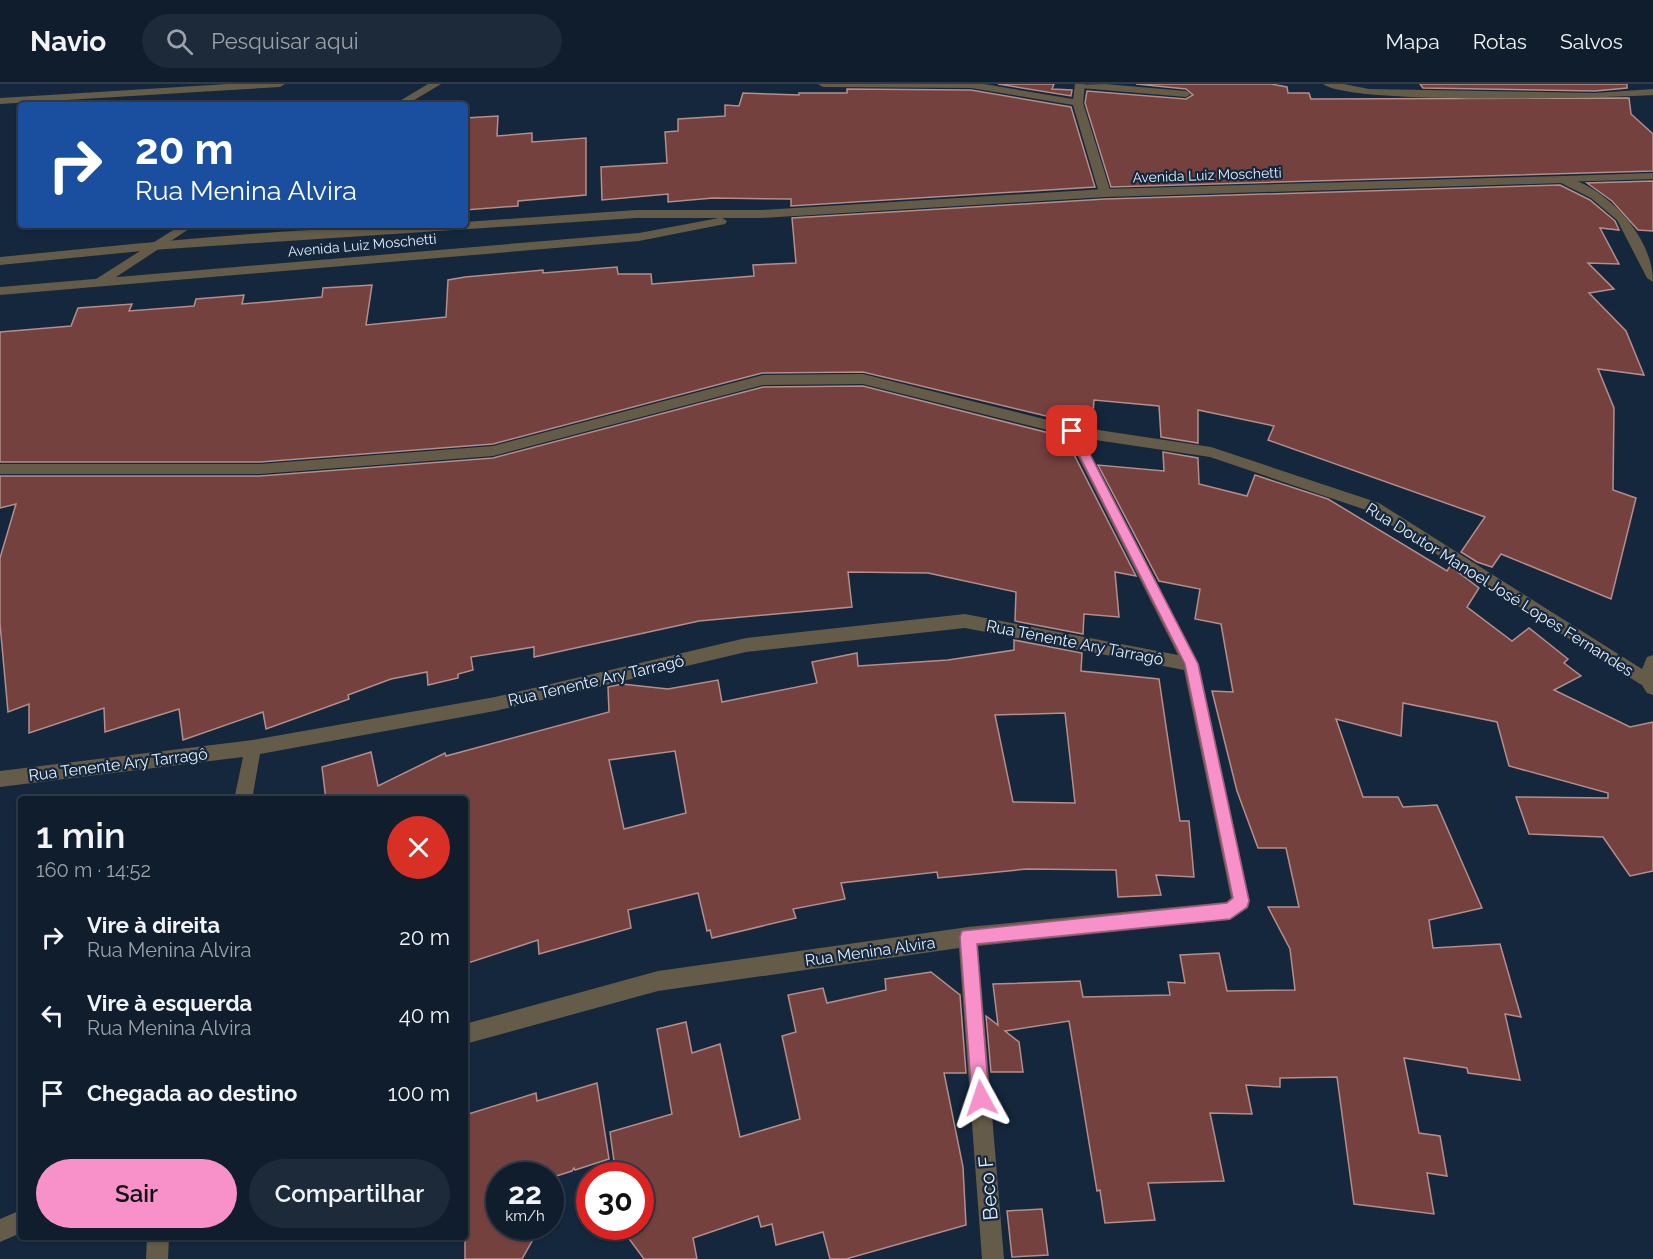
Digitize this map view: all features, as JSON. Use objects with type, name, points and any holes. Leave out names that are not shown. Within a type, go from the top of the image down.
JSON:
[{"type":"street","points":[[0,101],[280,84]]},
{"type":"street","points":[[403,102],[436,84]]},
{"type":"street","points":[[824,84],[971,86],[1078,103]]},
{"type":"street","points":[[1328,84],[1369,92],[1595,96],[1653,92]]},
{"type":"street","points":[[1105,193],[1078,103],[1080,85],[1186,94]]},
{"type":"street","name":"Avenida Luiz Moschetti","points":[[468,225],[636,214],[761,214],[1105,193],[1653,176]]},
{"type":"street","points":[[1563,179],[1595,196],[1622,218],[1653,278]]},
{"type":"street","name":"Avenida Luiz Moschetti","points":[[0,291],[639,237],[761,214]]},
{"type":"street","points":[[99,282],[152,246],[184,228]]},
{"type":"street","name":"Avenida Luiz Moschetti","points":[[0,261],[152,246],[424,228]]},
{"type":"street","name":"Rua Doutor Manoel José Lopes Fernandes","points":[[0,469],[260,468],[494,451],[763,380],[863,379],[1072,431],[1210,452],[1374,507],[1650,684]]},
{"type":"street","name":"Rua Menina Alvira","points":[[468,1033],[657,981],[968,937],[1230,911],[1241,901],[1191,664],[1072,431]]},
{"type":"street","name":"Rua Tenente Ary Tarragô","points":[[0,779],[253,748],[495,704],[746,645],[965,621],[1191,664]]},
{"type":"street","points":[[1650,684],[1653,662]]},
{"type":"street","points":[[244,796],[253,748]]},
{"type":"street","name":"Beco F","points":[[968,937],[993,1259]]},
{"type":"street","points":[[0,1231],[18,1222]]},
{"type":"street","points":[[157,1259],[158,1240]]},
{"type":"building","points":[[998,84],[1054,84],[1052,89],[1072,90],[1071,96]]},
{"type":"building","points":[[1136,84],[1271,84],[1287,87],[1288,93],[1309,93],[1311,99],[1629,98],[1631,114],[1653,134],[1653,171],[1111,187],[1085,103],[1087,91],[1186,99],[1193,95],[1186,89]]},
{"type":"building","points":[[1420,84],[1627,84],[1627,88],[1595,91],[1423,88]]},
{"type":"building","points":[[847,89],[971,90],[1071,107],[1095,187],[791,206],[791,199],[713,198],[668,202],[668,194],[602,200],[601,167],[667,163],[665,132],[678,131],[678,119],[725,116],[725,105],[739,106],[743,93],[799,95],[799,93],[847,93]]},
{"type":"building","points":[[498,116],[497,136],[532,133],[532,142],[586,138],[586,195],[518,201],[518,206],[468,210],[468,118]]},
{"type":"building","points":[[1653,181],[1653,231],[1638,230],[1612,201],[1587,183]]},
{"type":"building","points":[[1560,185],[1590,200],[1615,221],[1619,230],[1600,228],[1619,264],[1588,263],[1614,289],[1589,293],[1626,331],[1644,375],[1598,369],[1614,408],[1613,490],[1636,498],[1611,599],[1501,554],[1492,567],[1477,562],[1461,552],[1485,517],[1268,440],[1274,426],[1198,410],[1198,443],[1161,437],[1159,406],[1094,400],[1092,427],[863,372],[762,373],[493,444],[260,462],[0,462],[0,332],[71,326],[78,308],[132,304],[129,311],[194,306],[196,299],[244,295],[242,304],[322,297],[323,288],[372,285],[366,325],[446,317],[448,280],[465,277],[543,270],[543,273],[617,267],[618,274],[651,274],[652,284],[754,276],[753,265],[796,263],[792,218],[1105,199]]},
{"type":"building","points":[[863,386],[1065,437],[1136,576],[1115,572],[1119,617],[1084,614],[1083,634],[1015,621],[1016,592],[928,573],[848,572],[852,607],[699,621],[534,657],[534,647],[471,657],[473,670],[458,674],[458,678],[428,685],[427,672],[391,679],[348,695],[349,699],[266,729],[263,712],[183,740],[179,709],[105,732],[104,708],[29,733],[29,704],[8,712],[0,624],[0,558],[16,504],[0,508],[0,476],[260,476],[493,458],[763,387]]},
{"type":"building","points":[[1163,452],[1198,458],[1199,484],[1247,496],[1255,475],[1328,499],[1447,571],[1450,566],[1479,588],[1467,607],[1512,641],[1529,628],[1568,659],[1564,663],[1581,676],[1554,690],[1630,727],[1653,722],[1653,871],[1630,876],[1603,837],[1529,834],[1516,797],[1608,798],[1608,793],[1509,766],[1497,722],[1403,703],[1401,736],[1336,719],[1363,797],[1398,797],[1403,807],[1437,805],[1482,908],[1429,920],[1433,948],[1500,944],[1521,1017],[1505,1014],[1520,1080],[1468,1073],[1467,1068],[1404,1058],[1419,1133],[1440,1136],[1447,1176],[1427,1173],[1434,1214],[1354,1204],[1337,1077],[1280,1078],[1280,1087],[1246,1085],[1252,1114],[1210,1113],[1224,1181],[1148,1183],[1155,1220],[1105,1223],[1100,1190],[1097,1191],[1069,1021],[1005,1031],[1019,1042],[1023,1072],[991,1072],[986,1016],[998,1025],[993,984],[1080,981],[1083,997],[1170,995],[1168,982],[1185,983],[1180,955],[1219,953],[1227,991],[1295,990],[1290,949],[1268,907],[1299,907],[1286,848],[1258,848],[1237,791],[1212,691],[1233,692],[1221,624],[1195,619],[1200,589],[1159,581],[1098,465],[1164,471]]},
{"type":"building","points":[[1014,640],[1082,653],[1081,671],[1159,679],[1180,821],[1189,821],[1194,877],[1156,875],[1161,895],[1118,897],[1116,870],[1027,869],[938,878],[937,872],[841,883],[845,899],[793,909],[796,918],[712,938],[710,930],[707,931],[698,893],[628,910],[631,928],[539,954],[538,940],[468,963],[468,796],[326,796],[322,767],[371,752],[378,786],[445,753],[446,756],[609,712],[608,687],[622,684],[668,689],[718,680],[722,702],[817,683],[812,662],[857,653],[858,666],[948,660],[1014,650]],"holes":[[[1065,713],[1075,803],[1013,802],[995,715]],[[675,751],[686,813],[624,829],[609,760]]]},
{"type":"building","points":[[931,972],[960,995],[966,1073],[944,1073],[963,1167],[966,1225],[846,1259],[830,1259],[823,1232],[776,1245],[772,1224],[761,1227],[758,1216],[693,1238],[697,1259],[644,1259],[630,1240],[654,1240],[654,1162],[614,1162],[610,1132],[672,1114],[657,1029],[686,1022],[692,1053],[720,1044],[740,1137],[800,1119],[782,1036],[796,1032],[788,995],[823,988],[827,1003],[886,990],[885,979]]},
{"type":"building","points":[[597,1083],[609,1159],[600,1162],[576,1162],[576,1170],[574,1168],[564,1174],[564,1162],[486,1162],[486,1240],[533,1240],[522,1259],[465,1259],[465,1240],[468,1240],[468,1114],[536,1093],[537,1101]]},
{"type":"building","points":[[1042,1209],[1048,1255],[1012,1257],[1007,1211]]},
{"type":"route","points":[[981,1098],[968,937],[1230,911],[1241,901],[1191,664],[1072,431]]}]
